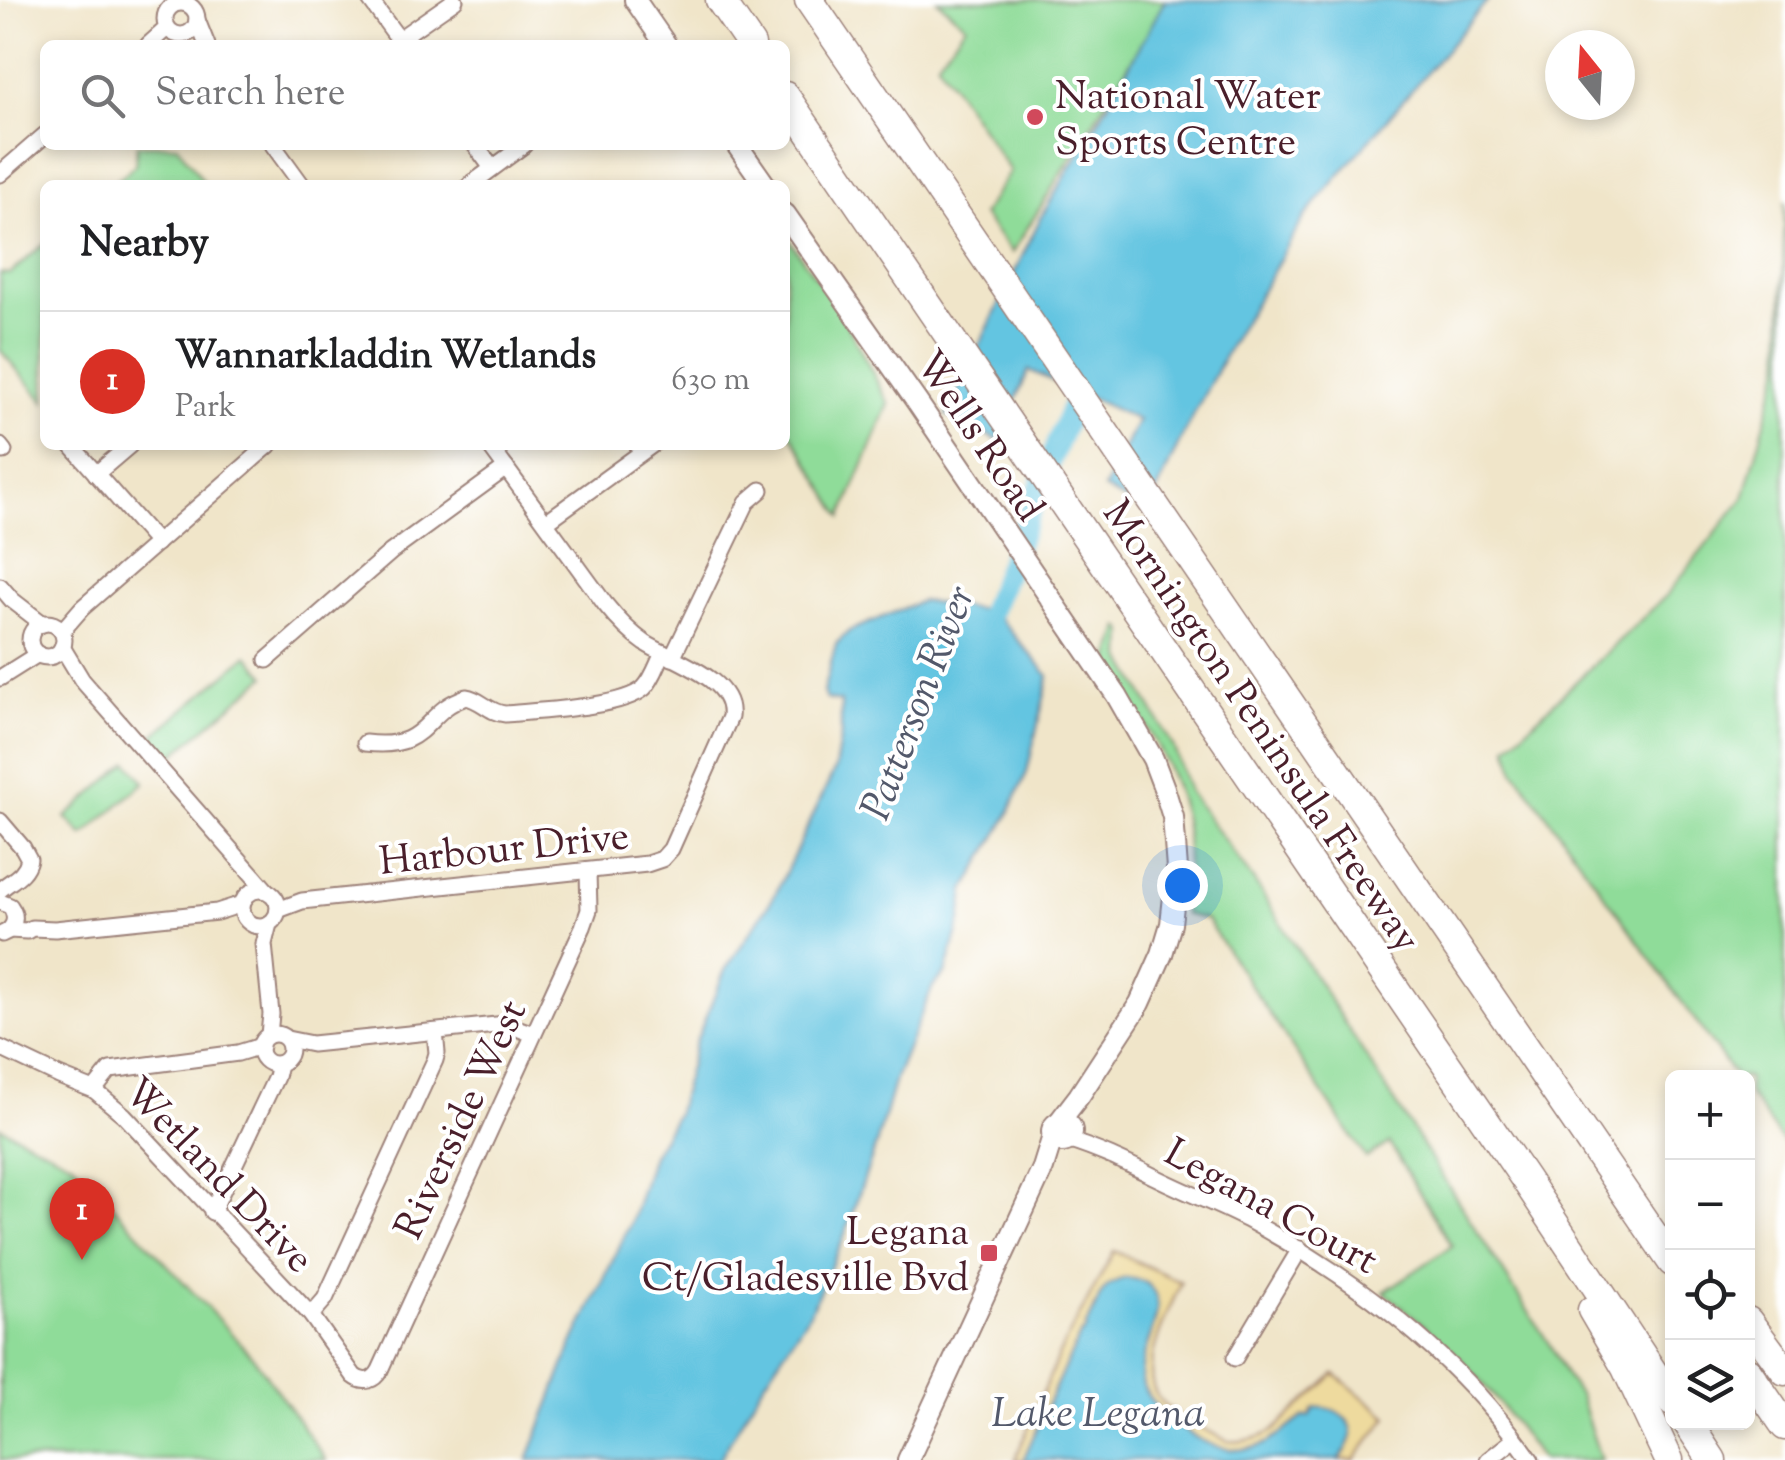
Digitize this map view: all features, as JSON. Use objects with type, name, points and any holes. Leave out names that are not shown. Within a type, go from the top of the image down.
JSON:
[{"type":"highway","points":[[720,0],[747,40]]},
{"type":"highway","name":"Mornington Peninsula Freeway","points":[[809,0],[1665,1252]]},
{"type":"highway","name":"Mornington Peninsula Freeway","points":[[790,103],[1525,1179],[1665,1390]]},
{"type":"highway","points":[[1601,1158],[1665,1228]]},
{"type":"highway","points":[[1525,1179],[1548,1235],[1626,1368],[1669,1460]]},
{"type":"highway","points":[[1755,1330],[1785,1370]]},
{"type":"highway","points":[[1755,1382],[1785,1426]]},
{"type":"highway","points":[[1692,1430],[1712,1460]]},
{"type":"main road","points":[[635,0],[663,40]]},
{"type":"main road","points":[[740,150],[761,180]]},
{"type":"main road","name":"Wells Road","points":[[790,221],[1118,696],[1153,758],[1164,788],[1172,818],[1177,870],[1171,924],[1140,1003],[1080,1096],[1064,1133]]},
{"type":"main road","points":[[908,1460],[1043,1168],[1064,1133]]},
{"type":"street","points":[[370,0],[400,40]]},
{"type":"street","points":[[404,40],[455,0]]},
{"type":"street","points":[[198,9],[190,32],[181,36],[164,17],[173,2],[198,9],[206,40]]},
{"type":"street","points":[[0,174],[40,139]]},
{"type":"street","points":[[277,150],[298,180]]},
{"type":"street","points":[[479,150],[492,168]]},
{"type":"street","points":[[476,180],[517,150]]},
{"type":"street","points":[[74,450],[157,543]]},
{"type":"street","points":[[96,474],[124,450]]},
{"type":"street","points":[[4,674],[263,450]]},
{"type":"street","name":"Harbour Drive","points":[[5,932],[588,872],[653,863],[668,854],[730,718],[728,702],[701,673],[667,656],[618,619],[492,450]]},
{"type":"street","points":[[546,522],[645,450]]},
{"type":"street","points":[[267,660],[391,552],[506,468]]},
{"type":"street","points":[[366,743],[389,745],[407,741],[466,697],[505,714],[610,702],[641,691],[667,656],[748,502],[761,490]]},
{"type":"street","points":[[0,586],[246,868],[259,907],[274,1048],[268,1092],[212,1212]]},
{"type":"street","points":[[0,821],[28,855],[28,864],[18,878],[9,908],[14,922],[5,932]]},
{"type":"street","name":"Riverside West","points":[[364,1381],[376,1377],[380,1370],[589,910],[588,872]]},
{"type":"street","points":[[0,890],[18,878]]},
{"type":"street","points":[[9,908],[32,928]]},
{"type":"street","points":[[94,1090],[110,1070],[274,1048],[506,1024],[534,1034]]},
{"type":"street","points":[[311,1316],[326,1298],[435,1060],[435,1032]]},
{"type":"street","name":"Wetland Drive","points":[[0,1048],[94,1090],[124,1115],[311,1316],[354,1376],[364,1381]]},
{"type":"street","name":"Legana Court","points":[[1064,1133],[1238,1215],[1300,1249],[1371,1296],[1467,1381],[1530,1460]]},
{"type":"street","points":[[1235,1358],[1300,1249]]},
{"type":"street","points":[[1488,1460],[1516,1439]]},
{"type":"green space","name":"National Water Sports Centre","points":[[937,0],[1165,0],[1012,253],[982,215],[1010,171],[937,62],[966,25]]},
{"type":"green space","points":[[136,150],[181,150],[202,180],[118,180],[135,165]]},
{"type":"green space","points":[[1785,201],[1785,1145],[1755,1103],[1755,1070],[1731,1070],[1515,771],[1508,746],[1665,597],[1744,498],[1781,364]]},
{"type":"green space","points":[[790,241],[841,313],[889,404],[842,517],[790,432]]},
{"type":"green space","points":[[40,247],[40,396],[0,350],[0,273],[10,274]]},
{"type":"green space","points":[[1120,627],[1124,633],[1123,658],[1174,748],[1189,792],[1254,881],[1551,1347],[1579,1394],[1601,1460],[1541,1460],[1467,1366],[1384,1292],[1452,1246],[1389,1143],[1366,1158],[1206,919],[1184,914],[1184,820],[1164,758],[1108,666]]},
{"type":"green space","points":[[248,655],[266,676],[170,758],[152,737]]},
{"type":"green space","points":[[128,762],[145,782],[83,836],[66,817]]},
{"type":"green space","points":[[0,1127],[73,1163],[254,1358],[326,1460],[0,1460]]},
{"type":"sand","points":[[1114,1251],[1181,1282],[1162,1325],[1151,1373],[1160,1400],[1182,1418],[1227,1441],[1252,1439],[1274,1430],[1335,1374],[1388,1417],[1354,1460],[1340,1460],[1350,1442],[1350,1425],[1334,1410],[1312,1411],[1310,1417],[1303,1417],[1270,1441],[1252,1448],[1225,1449],[1200,1440],[1167,1417],[1143,1385],[1142,1368],[1156,1317],[1156,1296],[1094,1306],[1092,1318],[1058,1381],[1023,1460],[1015,1460],[1059,1354]]},
{"type":"water","points":[[1165,0],[1488,0],[1305,216],[1230,345],[1148,511],[1104,489],[1138,420],[1029,370],[998,440],[946,415],[1042,215]]},
{"type":"water","points":[[921,601],[993,611],[1049,676],[1027,772],[1007,818],[965,890],[961,921],[946,973],[933,986],[896,1076],[843,1240],[810,1312],[719,1460],[528,1460],[571,1348],[632,1220],[652,1155],[676,1115],[696,1041],[725,970],[775,895],[835,769],[841,702],[826,699],[823,692],[836,644],[849,631]]},
{"type":"water","name":"Lake Legana","points":[[1126,1278],[1144,1282],[1156,1297],[1142,1380],[1148,1396],[1167,1417],[1201,1440],[1239,1450],[1265,1444],[1310,1416],[1315,1408],[1327,1408],[1345,1418],[1352,1429],[1340,1460],[1023,1460],[1103,1291]]},
{"type":"waterway","name":"Patterson River","points":[[980,637],[1083,385]]},
{"type":"place","name":"National Water Sports Centre","points":[[1035,117]]},
{"type":"place","name":"Legana Ct/Gladesville Bvd","points":[[989,1253]]},
{"type":"place","name":"Wannarkladdin Wetlands","points":[[82,1260]]}]
